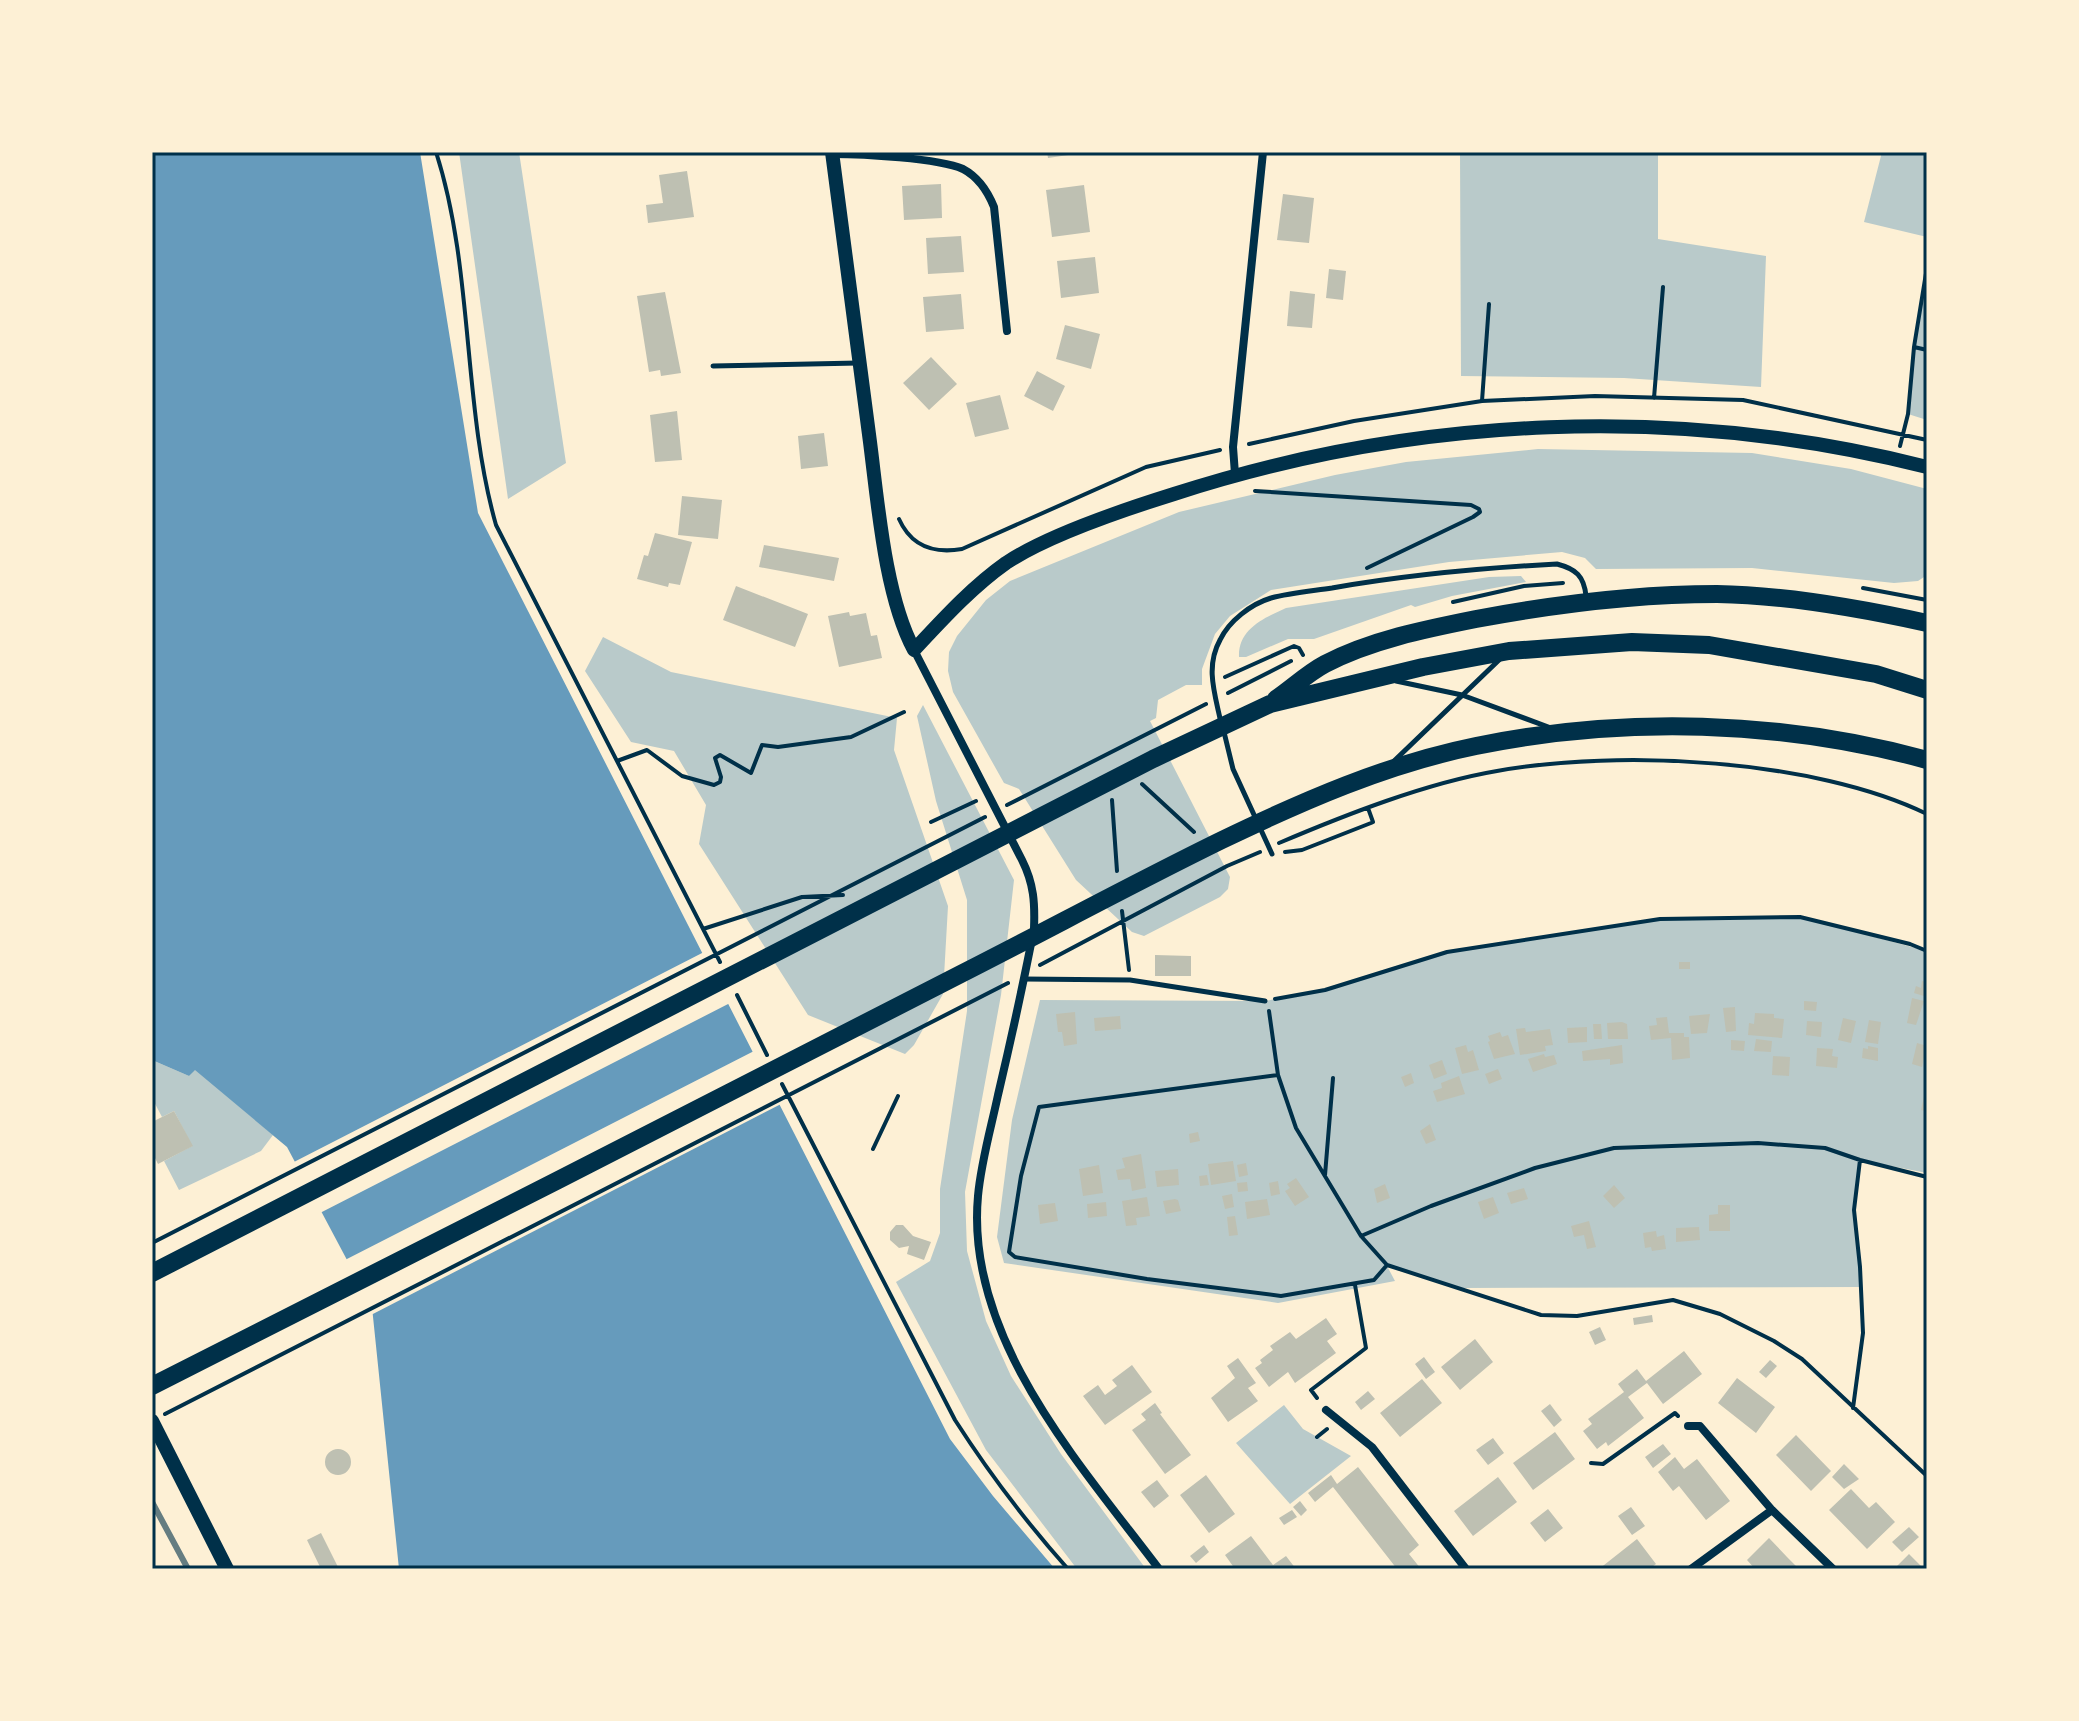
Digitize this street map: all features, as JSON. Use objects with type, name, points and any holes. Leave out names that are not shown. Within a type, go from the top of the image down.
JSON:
[{"type":"highway","points":[[152,1273],[1126,773],[1270,704],[1324,665],[1379,643],[1451,624],[1586,601],[1718,594],[1827,606],[1927,623]]},
{"type":"highway","points":[[1270,704],[1509,651],[1632,642],[1709,645],[1876,674],[1927,690]]},
{"type":"highway","points":[[152,1386],[1158,871],[1317,797],[1383,771],[1473,746],[1561,732],[1639,728],[1716,728],[1826,737],[1927,760]]},
{"type":"street","points":[[1235,474],[1233,447],[1263,152]]},
{"type":"street","points":[[1007,331],[994,207],[989,194],[977,180],[964,170],[946,164],[832,153],[878,510],[896,608],[903,630],[1032,880],[1035,900],[1034,929],[1020,979],[978,1196],[979,1246],[984,1277],[997,1321],[1021,1375],[1069,1448],[1159,1569]]},
{"type":"street","points":[[916,654],[974,588],[1008,562],[1057,538],[1146,503],[1235,474],[1354,447],[1484,431],[1594,425],[1713,430],[1796,439],[1927,467]]},
{"type":"street","points":[[1326,1410],[1372,1447],[1466,1569]]},
{"type":"street","points":[[152,1421],[227,1569]]},
{"type":"street","points":[[1688,1426],[1700,1426],[1772,1510],[1833,1569]]},
{"type":"street","points":[[1691,1569],[1772,1510]]},
{"type":"lane","points":[[713,366],[859,363]]},
{"type":"lane","points":[[1272,854],[1233,769],[1212,683],[1213,655],[1221,636],[1238,618],[1270,598],[1469,569],[1557,564],[1571,567],[1579,573],[1584,582],[1586,601]]},
{"type":"lane","points":[[1383,771],[1509,651]]},
{"type":"lane","points":[[1380,678],[1462,695],[1561,732]]},
{"type":"lane","points":[[1020,979],[1130,980],[1265,1001]]},
{"type":"path","points":[[436,152],[455,242],[480,456],[496,525],[724,969]]},
{"type":"path","points":[[1899,460],[1927,267]]},
{"type":"path","points":[[1654,398],[1663,287]]},
{"type":"path","points":[[1482,401],[1489,304]]},
{"type":"path","points":[[1914,347],[1927,350]]},
{"type":"path","points":[[1235,474],[1240,490],[1471,505],[1479,509],[1480,512],[1473,517],[1362,571],[1359,583]]},
{"type":"path","points":[[1212,683],[1294,646],[1303,655]]},
{"type":"path","points":[[1002,808],[1258,678]]},
{"type":"path","points":[[617,761],[647,750],[682,776],[718,785],[721,777],[715,758],[720,755],[751,773],[762,745],[778,747],[851,737],[904,712]]},
{"type":"path","points":[[1031,971],[1227,866],[1328,822],[1497,771],[1588,761],[1697,762],[1767,770],[1844,785],[1927,814]]},
{"type":"path","points":[[931,822],[987,796]]},
{"type":"path","points":[[1302,850],[1373,822],[1368,808]]},
{"type":"path","points":[[152,1243],[987,815]]},
{"type":"path","points":[[703,929],[802,897],[846,894]]},
{"type":"path","points":[[1927,951],[1800,917],[1660,919],[1447,952],[1325,990],[1265,1001],[1270,1014],[1278,1075],[1296,1128],[1361,1236],[1387,1265],[1541,1315],[1577,1316],[1673,1300],[1720,1314],[1802,1359],[1927,1476]]},
{"type":"path","points":[[152,1421],[1020,979]]},
{"type":"path","points":[[730,983],[771,1063]]},
{"type":"path","points":[[1278,1075],[1039,1107],[1021,1176],[1009,1252],[1015,1257],[1147,1279],[1281,1296],[1374,1280],[1387,1265]]},
{"type":"path","points":[[778,1077],[955,1420],[979,1458],[1035,1532],[1068,1569]]},
{"type":"path","points":[[1325,1178],[1333,1078]]},
{"type":"path","points":[[873,1149],[898,1096]]},
{"type":"path","points":[[1361,1236],[1431,1206],[1535,1168],[1614,1148],[1758,1143],[1825,1148],[1927,1177]]},
{"type":"path","points":[[1853,1408],[1863,1333],[1854,1210],[1860,1160]]},
{"type":"path","points":[[1326,1410],[1311,1390],[1366,1348],[1355,1284]]},
{"type":"path","points":[[1591,1463],[1603,1464],[1675,1413],[1688,1426]]},
{"type":"shaded area","points":[[459,152],[519,152],[566,463],[508,499]]},
{"type":"shaded area","points":[[1460,152],[1658,155],[1658,239],[1766,256],[1761,387],[1624,378],[1461,376]]},
{"type":"shaded area","points":[[1882,152],[1927,152],[1927,237],[1864,222]]},
{"type":"shaded area","points":[[1927,267],[1927,420],[1908,414],[1914,347]]},
{"type":"shaded area","points":[[1538,449],[1752,453],[1851,469],[1927,489],[1927,575],[1918,581],[1894,583],[1752,568],[1596,569],[1585,558],[1562,552],[1449,562],[1271,590],[1230,616],[1215,634],[1202,669],[1202,685],[1186,685],[1158,700],[1156,718],[1150,721],[1230,877],[1228,889],[1220,897],[1144,936],[1132,932],[1076,880],[1019,789],[1004,783],[953,692],[948,671],[949,652],[957,636],[986,600],[1010,581],[1179,512],[1335,475],[1406,462]]},
{"type":"shaded area","points":[[1521,576],[1526,582],[1452,596],[1415,607],[1411,605],[1314,639],[1288,639],[1246,657],[1239,657],[1240,647],[1248,632],[1286,608],[1489,577]]},
{"type":"shaded area","points":[[603,637],[671,672],[897,718],[894,750],[948,906],[943,994],[914,1045],[905,1054],[808,1015],[699,844],[706,805],[674,751],[631,742],[585,671]]},
{"type":"shaded area","points":[[923,705],[1014,880],[1001,995],[965,1192],[967,1251],[986,1321],[1011,1376],[1061,1454],[1146,1569],[1077,1569],[986,1450],[896,1282],[930,1261],[940,1233],[940,1189],[967,1011],[967,900],[936,801],[917,716]]},
{"type":"shaded area","points":[[1800,917],[1927,951],[1927,1173],[1860,1160],[1854,1210],[1861,1287],[1460,1288],[1387,1266],[1395,1281],[1278,1303],[1004,1263],[997,1237],[1012,1120],[1040,1000],[1265,1001],[1325,990],[1447,952],[1660,919]]},
{"type":"shaded area","points":[[152,1060],[189,1076],[195,1069],[273,1135],[261,1151],[179,1190],[164,1161],[192,1146],[174,1111],[162,1117],[152,1098]]},
{"type":"shaded area","points":[[1284,1405],[1303,1429],[1351,1456],[1290,1504],[1236,1443]]},
{"type":"water","points":[[152,152],[420,152],[478,513],[950,1439],[1055,1569],[399,1569],[372,1307],[287,1147],[195,1070],[189,1076],[152,1060]]},
{"type":"pier","points":[[706,951],[732,1002],[318,1214],[292,1163]]},
{"type":"pier","points":[[756,1050],[783,1103],[369,1316],[343,1261]]},
{"type":"building","points":[[1047,152],[1075,152],[1075,154],[1048,158]]},
{"type":"building","points":[[687,171],[694,217],[648,223],[646,205],[663,203],[659,175]]},
{"type":"building","points":[[941,184],[942,218],[904,220],[902,186]]},
{"type":"building","points":[[1084,185],[1090,232],[1052,237],[1046,190]]},
{"type":"building","points":[[1283,194],[1314,198],[1309,243],[1277,240]]},
{"type":"building","points":[[961,236],[964,272],[928,274],[926,238]]},
{"type":"building","points":[[1095,257],[1099,293],[1061,298],[1057,261]]},
{"type":"building","points":[[1329,269],[1346,271],[1343,300],[1326,298]]},
{"type":"building","points":[[1290,291],[1315,294],[1312,328],[1287,326]]},
{"type":"building","points":[[665,292],[681,373],[661,376],[660,370],[649,372],[637,296]]},
{"type":"building","points":[[961,294],[964,329],[926,332],[923,297]]},
{"type":"building","points":[[1065,325],[1100,334],[1091,369],[1056,359]]},
{"type":"building","points":[[931,357],[957,384],[929,410],[903,383]]},
{"type":"building","points":[[1037,371],[1065,386],[1053,411],[1024,396]]},
{"type":"building","points":[[1000,395],[1009,429],[975,437],[966,403]]},
{"type":"building","points":[[677,411],[682,460],[655,462],[650,415]]},
{"type":"building","points":[[824,433],[828,466],[801,469],[798,436]]},
{"type":"building","points":[[682,496],[722,500],[718,539],[678,535]]},
{"type":"building","points":[[655,533],[692,542],[680,585],[669,583],[668,587],[637,579]]},
{"type":"building","points":[[764,545],[839,558],[834,581],[759,567]]},
{"type":"building","points":[[736,586],[808,614],[795,647],[723,620]]},
{"type":"building","points":[[849,612],[850,616],[866,613],[871,636],[877,635],[882,658],[839,667],[828,616]]},
{"type":"building","points":[[1155,955],[1191,956],[1191,976],[1155,976]]},
{"type":"building","points":[[1679,962],[1690,962],[1690,969],[1679,969]]},
{"type":"building","points":[[1922,981],[1927,982],[1927,997],[1914,993],[1916,986],[1921,988]]},
{"type":"building","points":[[1912,998],[1924,1001],[1916,1025],[1907,1023]]},
{"type":"building","points":[[1804,1001],[1817,1002],[1816,1011],[1804,1010]]},
{"type":"building","points":[[1735,1007],[1736,1031],[1726,1032],[1723,1008]]},
{"type":"building","points":[[1075,1012],[1077,1044],[1064,1046],[1062,1032],[1058,1032],[1056,1014]]},
{"type":"building","points":[[1755,1013],[1774,1014],[1774,1018],[1784,1019],[1782,1038],[1748,1035],[1749,1023],[1754,1024]]},
{"type":"building","points":[[1710,1014],[1707,1033],[1691,1034],[1689,1016]]},
{"type":"building","points":[[1120,1016],[1121,1029],[1095,1031],[1094,1018]]},
{"type":"building","points":[[1667,1017],[1669,1033],[1684,1033],[1684,1037],[1689,1037],[1690,1058],[1672,1060],[1671,1038],[1651,1040],[1649,1026],[1657,1025],[1656,1018]]},
{"type":"building","points":[[1843,1018],[1856,1021],[1851,1043],[1838,1040]]},
{"type":"building","points":[[1869,1020],[1881,1022],[1878,1044],[1865,1042]]},
{"type":"building","points":[[1807,1021],[1822,1022],[1821,1037],[1806,1035]]},
{"type":"building","points":[[1607,1023],[1627,1024],[1628,1039],[1608,1039]]},
{"type":"building","points":[[1593,1024],[1601,1024],[1602,1039],[1594,1039]]},
{"type":"building","points":[[1587,1027],[1587,1042],[1568,1043],[1567,1028]]},
{"type":"building","points":[[1525,1028],[1526,1032],[1550,1029],[1553,1045],[1545,1046],[1546,1051],[1520,1055],[1516,1029]]},
{"type":"building","points":[[1500,1032],[1502,1037],[1508,1035],[1515,1054],[1494,1059],[1488,1036]]},
{"type":"building","points":[[1756,1039],[1772,1041],[1771,1052],[1754,1051]]},
{"type":"building","points":[[1731,1040],[1745,1041],[1744,1051],[1731,1050]]},
{"type":"building","points":[[1917,1043],[1927,1046],[1927,1059],[1924,1058],[1922,1067],[1912,1064]]},
{"type":"building","points":[[1466,1045],[1468,1052],[1473,1050],[1479,1070],[1462,1074],[1455,1048]]},
{"type":"building","points":[[1622,1045],[1623,1063],[1610,1065],[1610,1059],[1583,1061],[1582,1051]]},
{"type":"building","points":[[1868,1046],[1878,1048],[1878,1061],[1862,1058],[1863,1048],[1868,1049]]},
{"type":"building","points":[[1817,1048],[1833,1049],[1832,1056],[1838,1057],[1837,1068],[1816,1066]]},
{"type":"building","points":[[1544,1054],[1545,1057],[1554,1055],[1557,1064],[1533,1072],[1528,1059]]},
{"type":"building","points":[[1773,1056],[1790,1057],[1789,1076],[1772,1075]]},
{"type":"building","points":[[1442,1060],[1447,1074],[1434,1079],[1429,1065]]},
{"type":"building","points":[[1498,1069],[1502,1079],[1489,1084],[1485,1074]]},
{"type":"building","points":[[1411,1073],[1414,1083],[1405,1087],[1401,1077]]},
{"type":"building","points":[[1459,1076],[1465,1094],[1437,1102],[1433,1091],[1442,1088],[1441,1083]]},
{"type":"building","points":[[1927,1087],[1927,1111],[1921,1110]]},
{"type":"building","points":[[174,1111],[193,1146],[158,1164],[152,1152],[152,1122]]},
{"type":"building","points":[[1430,1124],[1436,1140],[1426,1144],[1420,1131]]},
{"type":"building","points":[[1198,1132],[1200,1141],[1190,1143],[1189,1134]]},
{"type":"building","points":[[1141,1154],[1146,1188],[1132,1191],[1130,1179],[1118,1180],[1116,1170],[1125,1168],[1122,1158]]},
{"type":"building","points":[[1233,1161],[1236,1181],[1211,1185],[1208,1164]]},
{"type":"building","points":[[1246,1163],[1248,1175],[1239,1177],[1237,1165]]},
{"type":"building","points":[[1099,1165],[1103,1193],[1083,1196],[1079,1169]]},
{"type":"building","points":[[1178,1169],[1179,1185],[1157,1187],[1155,1171]]},
{"type":"building","points":[[1207,1175],[1209,1185],[1200,1186],[1199,1176]]},
{"type":"building","points":[[1296,1178],[1309,1197],[1295,1206],[1285,1191],[1290,1188],[1287,1184]]},
{"type":"building","points":[[1278,1181],[1280,1194],[1271,1196],[1269,1183]]},
{"type":"building","points":[[1247,1182],[1248,1191],[1238,1192],[1237,1183]]},
{"type":"building","points":[[1385,1184],[1390,1198],[1377,1203],[1374,1189]]},
{"type":"building","points":[[1614,1185],[1625,1198],[1614,1208],[1603,1196]]},
{"type":"building","points":[[1524,1188],[1528,1199],[1511,1204],[1507,1193]]},
{"type":"building","points":[[1232,1194],[1234,1207],[1225,1209],[1222,1196]]},
{"type":"building","points":[[1147,1197],[1150,1216],[1136,1218],[1137,1225],[1126,1226],[1122,1201]]},
{"type":"building","points":[[1493,1197],[1499,1213],[1484,1219],[1478,1202]]},
{"type":"building","points":[[1175,1199],[1181,1211],[1166,1214],[1163,1201]]},
{"type":"building","points":[[1267,1199],[1270,1215],[1247,1219],[1245,1202]]},
{"type":"building","points":[[1106,1202],[1107,1216],[1088,1218],[1087,1204]]},
{"type":"building","points":[[1055,1203],[1058,1221],[1040,1224],[1038,1205]]},
{"type":"building","points":[[1718,1205],[1730,1205],[1730,1231],[1709,1231],[1709,1215],[1718,1214]]},
{"type":"building","points":[[1235,1216],[1238,1235],[1229,1236],[1227,1217]]},
{"type":"building","points":[[1589,1221],[1596,1247],[1587,1249],[1584,1235],[1574,1237],[1571,1226]]},
{"type":"building","points":[[896,1225],[903,1225],[913,1236],[931,1242],[924,1260],[907,1254],[909,1246],[899,1248],[890,1240],[890,1232]]},
{"type":"building","points":[[1699,1227],[1700,1240],[1676,1242],[1676,1228]]},
{"type":"building","points":[[1656,1231],[1657,1237],[1664,1235],[1666,1249],[1652,1251],[1651,1247],[1645,1248],[1643,1233]]},
{"type":"building","points":[[1652,1315],[1653,1322],[1634,1325],[1633,1318]]},
{"type":"building","points":[[1326,1318],[1337,1334],[1327,1341],[1336,1353],[1295,1383],[1288,1372],[1269,1387],[1255,1368],[1273,1350],[1270,1346],[1290,1332],[1296,1339]]},
{"type":"building","points":[[1600,1327],[1606,1340],[1595,1345],[1589,1332]]},
{"type":"building","points":[[1475,1339],[1493,1362],[1460,1390],[1441,1367]]},
{"type":"building","points":[[1684,1351],[1702,1374],[1663,1404],[1647,1383],[1628,1397],[1644,1418],[1608,1446],[1606,1442],[1597,1449],[1583,1431],[1592,1424],[1588,1419],[1624,1392],[1618,1384],[1637,1369],[1646,1381]]},
{"type":"building","points":[[1424,1357],[1435,1372],[1426,1379],[1415,1364]]},
{"type":"building","points":[[1238,1358],[1256,1383],[1248,1388],[1258,1401],[1228,1422],[1211,1398],[1235,1378],[1227,1366]]},
{"type":"building","points":[[1770,1360],[1777,1366],[1766,1378],[1759,1372]]},
{"type":"building","points":[[1132,1365],[1152,1392],[1105,1425],[1083,1396],[1098,1385],[1105,1395],[1117,1386],[1112,1380]]},
{"type":"building","points":[[1737,1378],[1775,1407],[1756,1433],[1718,1403]]},
{"type":"building","points":[[1422,1379],[1442,1403],[1400,1437],[1380,1413]]},
{"type":"building","points":[[1368,1391],[1375,1399],[1361,1410],[1355,1402]]},
{"type":"building","points":[[1155,1403],[1191,1455],[1165,1474],[1132,1430],[1146,1420],[1141,1414]]},
{"type":"building","points":[[1550,1404],[1562,1420],[1554,1427],[1541,1411]]},
{"type":"building","points":[[1555,1432],[1575,1459],[1533,1490],[1513,1463]]},
{"type":"building","points":[[1796,1435],[1831,1471],[1811,1491],[1776,1455]]},
{"type":"building","points":[[1493,1438],[1504,1453],[1488,1465],[1476,1450]]},
{"type":"building","points":[[1663,1444],[1671,1454],[1653,1468],[1645,1457]]},
{"type":"building","points":[[338,1449],[347,1453],[351,1462],[347,1471],[338,1475],[329,1471],[325,1462],[329,1453]]},
{"type":"building","points":[[1675,1457],[1684,1469],[1697,1459],[1730,1501],[1706,1520],[1679,1486],[1673,1491],[1658,1472]]},
{"type":"building","points":[[1844,1464],[1859,1479],[1844,1489],[1832,1477]]},
{"type":"building","points":[[1358,1467],[1419,1545],[1409,1554],[1421,1569],[1397,1569],[1333,1487],[1315,1502],[1308,1493],[1331,1475],[1337,1484]]},
{"type":"building","points":[[1206,1475],[1235,1514],[1209,1533],[1180,1495]]},
{"type":"building","points":[[1498,1477],[1517,1502],[1473,1536],[1454,1511]]},
{"type":"building","points":[[1157,1480],[1169,1496],[1154,1508],[1141,1492]]},
{"type":"building","points":[[1851,1489],[1869,1508],[1876,1502],[1895,1522],[1867,1549],[1829,1510]]},
{"type":"building","points":[[1300,1501],[1307,1510],[1301,1516],[1293,1507]]},
{"type":"building","points":[[1631,1507],[1645,1526],[1632,1535],[1618,1516]]},
{"type":"building","points":[[1548,1509],[1563,1528],[1545,1542],[1530,1523]]},
{"type":"building","points":[[1292,1510],[1297,1517],[1284,1525],[1279,1518]]},
{"type":"building","points":[[1909,1527],[1919,1537],[1902,1552],[1892,1542]]},
{"type":"building","points":[[321,1533],[339,1569],[321,1569],[307,1540]]},
{"type":"building","points":[[1251,1536],[1273,1565],[1286,1556],[1296,1569],[1235,1569],[1225,1555]]},
{"type":"building","points":[[1769,1538],[1799,1569],[1755,1569],[1747,1560]]},
{"type":"building","points":[[1637,1539],[1656,1564],[1649,1569],[1599,1569]]},
{"type":"building","points":[[1204,1545],[1209,1552],[1196,1563],[1190,1556]]},
{"type":"building","points":[[1909,1554],[1924,1569],[1894,1569]]},
{"type":"railway","points":[[152,1502],[188,1569]]}]
